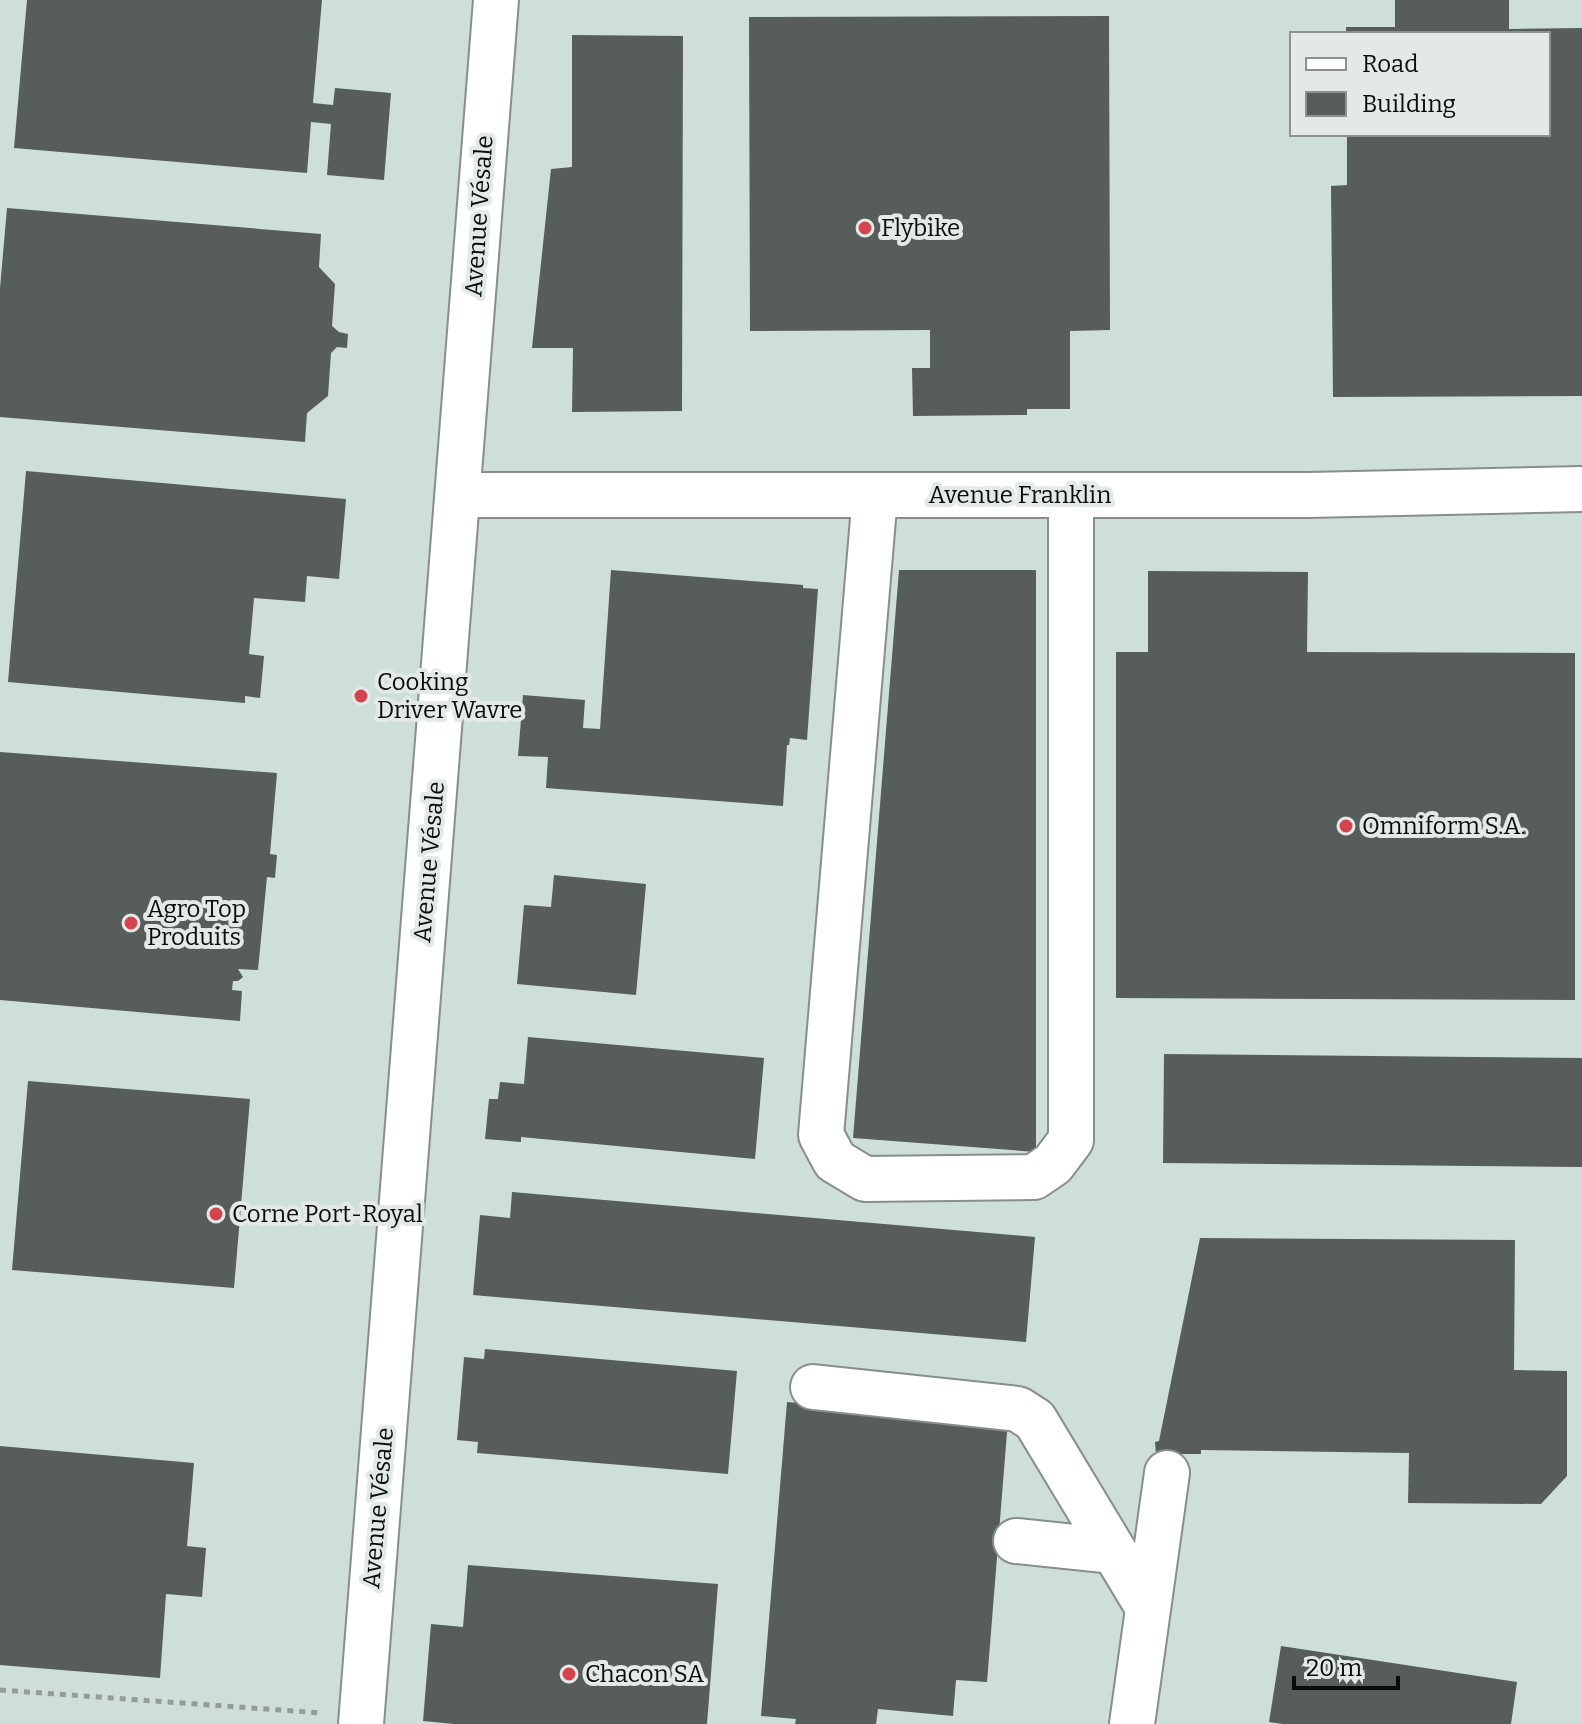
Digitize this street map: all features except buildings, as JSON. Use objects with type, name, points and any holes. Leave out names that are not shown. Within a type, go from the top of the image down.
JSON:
[{"type":"street","name":"Avenue Vésale","points":[[361,1720],[496,0]]},
{"type":"street","name":"Avenue Franklin","points":[[458,495],[1308,495],[1582,489]]},
{"type":"street","points":[[875,495],[821,1135],[835,1161],[865,1179],[1034,1177],[1053,1164],[1071,1140],[1071,495]]},
{"type":"street","points":[[813,1387],[1018,1409],[1035,1420],[1147,1606]]},
{"type":"street","points":[[1132,1724],[1167,1473]]},
{"type":"street","points":[[1016,1541],[1114,1551]]},
{"type":"path","points":[[0,1690],[361,1720]]},
{"type":"shaded area","points":[[0,0],[1582,0],[1582,1724],[0,1724]]},
{"type":"place","name":"Flybike","points":[[865,228]]},
{"type":"place","name":"Cooking Driver Wavre","points":[[361,696]]},
{"type":"place","name":"Omniform S.A.","points":[[1346,826]]},
{"type":"place","name":"Agro Top Produits","points":[[131,923]]},
{"type":"place","name":"Corne Port-Royal","points":[[216,1214]]},
{"type":"place","name":"Chacon SA","points":[[569,1674]]}]
